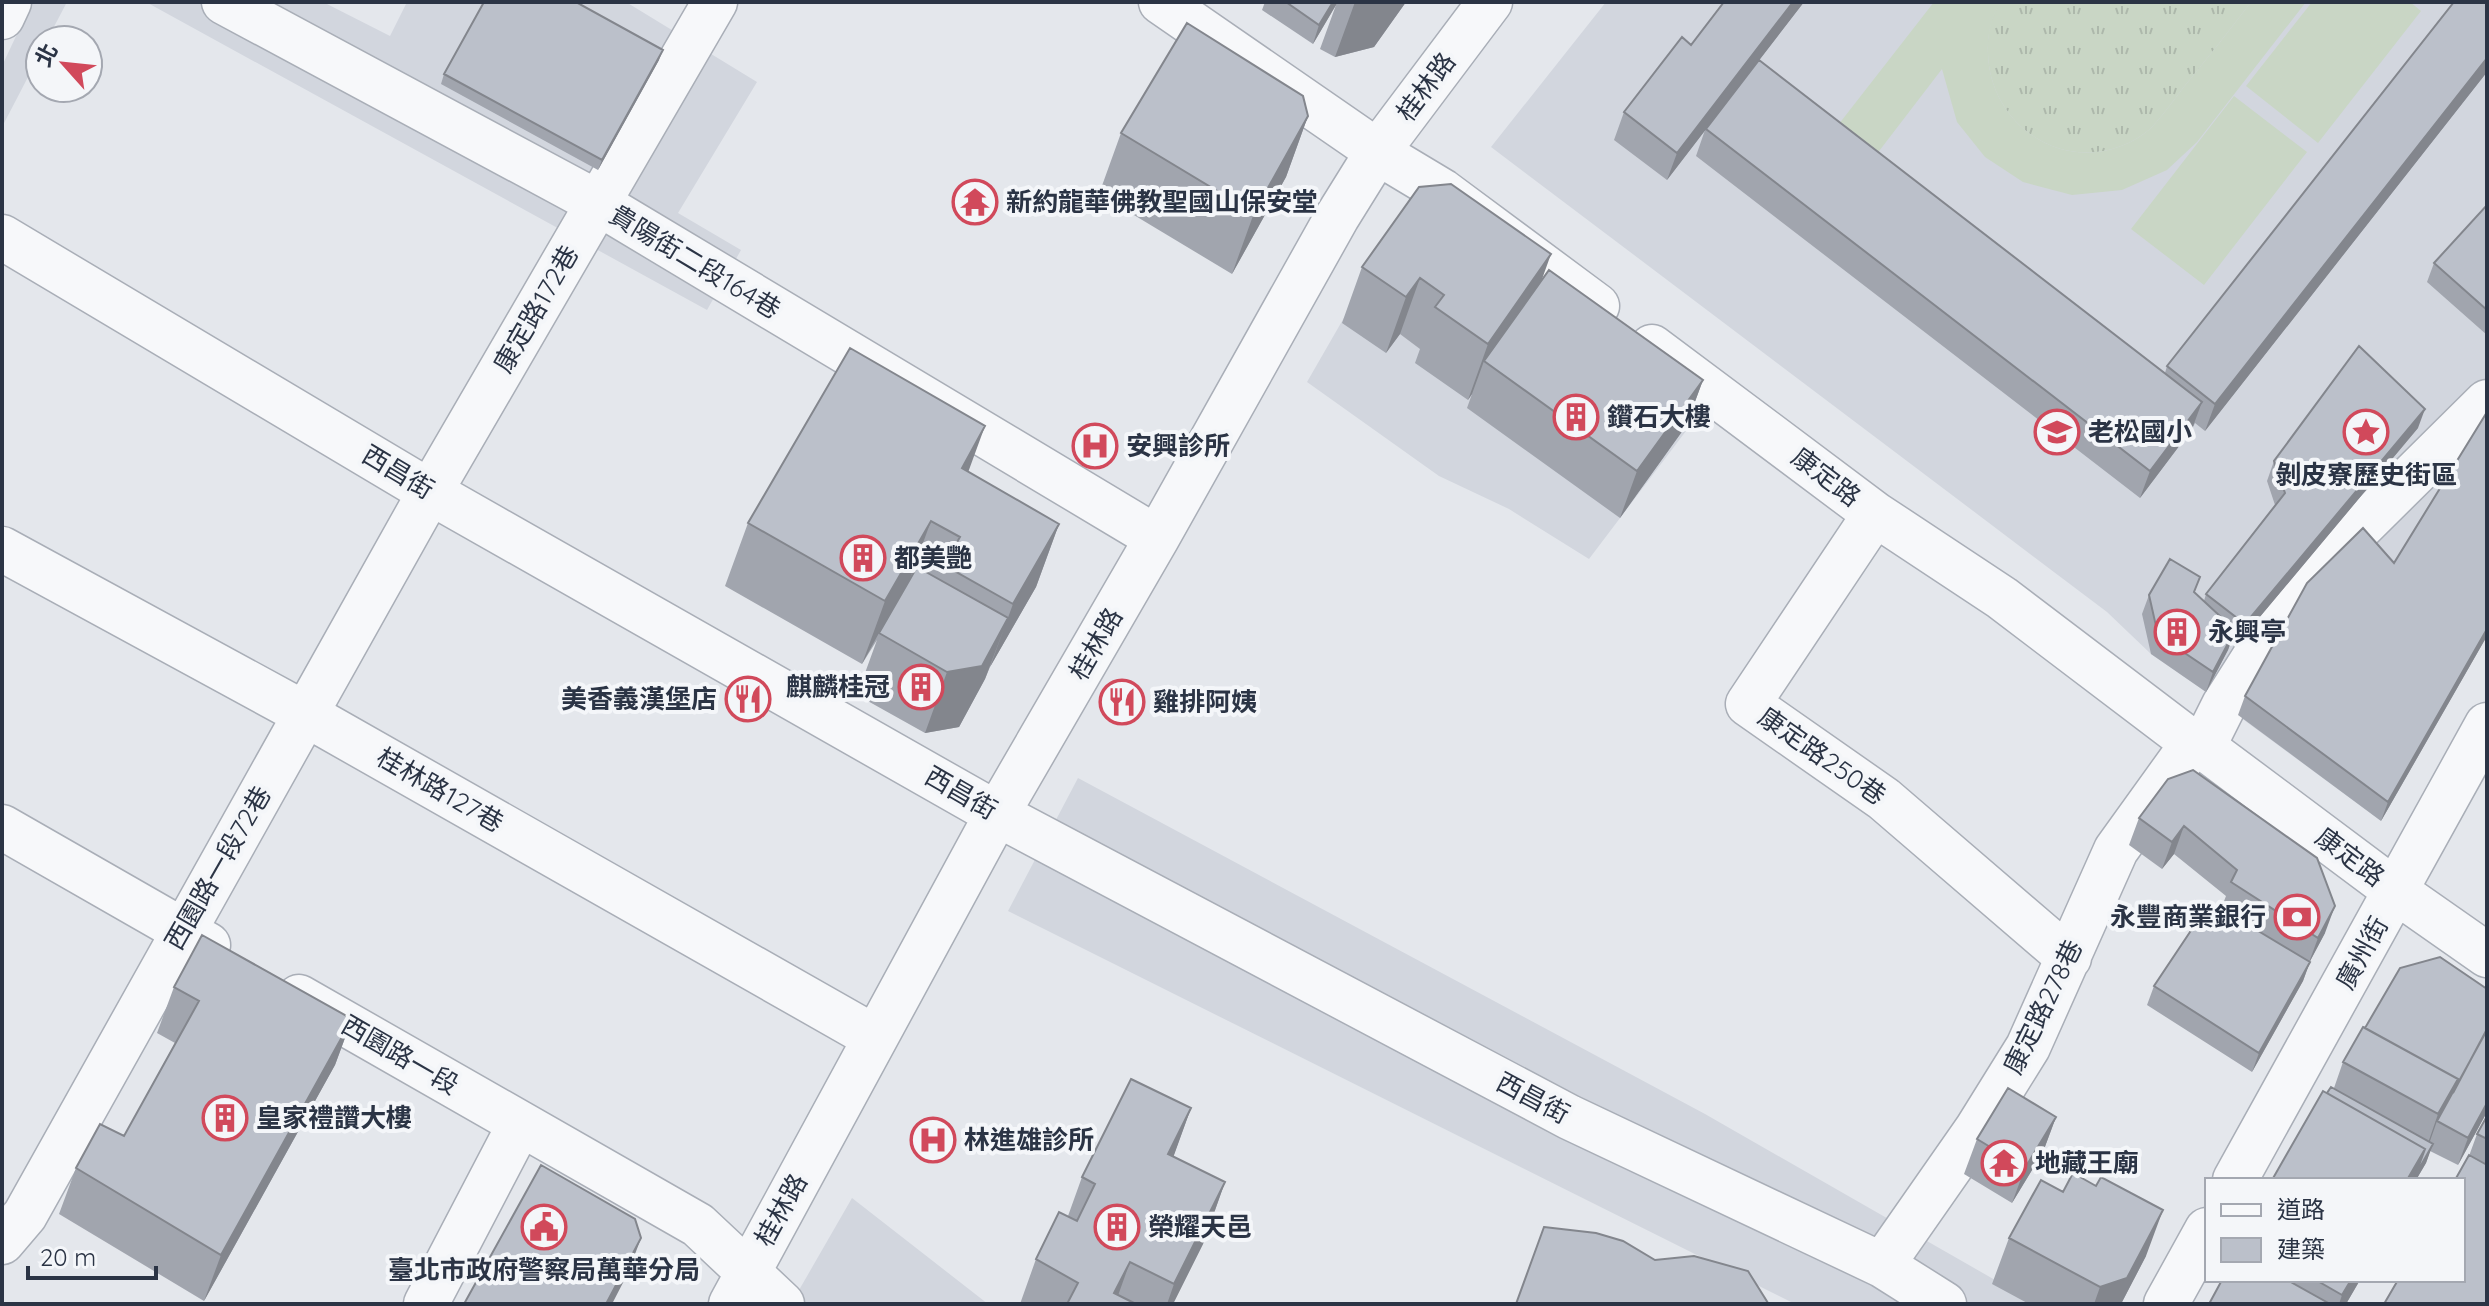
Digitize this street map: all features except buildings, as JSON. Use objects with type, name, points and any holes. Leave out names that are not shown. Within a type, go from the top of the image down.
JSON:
[{"type":"street","points":[[2,17],[9,2]]},
{"type":"street","name":"貴陽街二段164巷","points":[[224,2],[598,203],[1157,538]]},
{"type":"street","name":"康定路172巷","points":[[430,492],[715,2]]},
{"type":"street","name":"康定路","points":[[1161,2],[1378,151],[1442,191],[1875,514],[2002,598],[2397,892],[2487,955]]},
{"type":"street","name":"桂林路","points":[[739,1288],[997,814],[1157,538],[1337,217],[1378,151],[1490,2]]},
{"type":"street","name":"西昌街","points":[[2,237],[430,492],[997,814],[1569,1117],[1882,1265],[1944,1304]]},
{"type":"street","name":"康定路278巷","points":[[1882,1265],[1977,1129],[2028,1047],[2116,850],[2198,745],[2297,590],[2487,402]]},
{"type":"street","name":"西園路一段72巷","points":[[2,1242],[25,1215],[430,492]]},
{"type":"street","name":"康定路250巷","points":[[1875,514],[1748,704],[1884,799],[2069,958]]},
{"type":"street","name":"桂林路127巷","points":[[2,549],[307,715],[874,1037]]},
{"type":"street","name":"廣州街","points":[[2236,1178],[2487,725]]},
{"type":"street","name":"西園路一段","points":[[2,827],[698,1225],[739,1288],[782,1304]]},
{"type":"street","points":[[426,1304],[520,1124]]},
{"type":"street","points":[[2166,1304],[2205,1234]]},
{"type":"shaded area","points":[[32,2],[67,2],[55,24],[24,24],[24,85],[2,127],[2,66]]},
{"type":"shaded area","points":[[146,2],[323,2],[390,36],[407,2],[626,2],[757,82],[678,213],[741,250],[707,310]]},
{"type":"shaded area","name":"老松國小","points":[[1606,2],[2487,2],[2487,633],[2381,821],[2151,654],[2107,612],[1491,147]]},
{"type":"shaded area","points":[[1387,243],[1538,313],[1689,427],[1589,559],[1509,509],[1439,476],[1307,382]]},
{"type":"shaded area","points":[[1078,778],[1705,1114],[2037,1304],[1795,1304],[1008,911]]},
{"type":"shaded area","points":[[852,1198],[988,1304],[791,1304]]},
{"type":"green space","points":[[1934,2],[2001,2],[1992,20],[1988,47],[1992,78],[2000,100],[2014,119],[2051,146],[2073,152],[2097,152],[2129,143],[2152,127],[2251,2],[2306,2],[2197,142],[2167,170],[2122,190],[2072,195],[2023,182],[1985,157],[1957,122],[1942,69],[1873,159],[1835,129]]},
{"type":"green space","points":[[2001,2],[2251,2],[2152,127],[2121,146],[2097,152],[2073,152],[2051,146],[2031,134],[2014,119],[2000,100],[1992,78],[1988,47],[1992,20]]},
{"type":"green space","points":[[2312,2],[2410,2],[2421,11],[2318,143],[2246,86]]},
{"type":"green space","points":[[2234,96],[2307,152],[2204,285],[2131,229]]},
{"type":"place","name":"新約龍華佛教聖國山保安堂","points":[[975,202]]},
{"type":"place","name":"鑽石大樓","points":[[1576,417]]},
{"type":"place","name":"老松國小","points":[[2057,432]]},
{"type":"place","name":"剝皮寮歷史街區","points":[[2366,432]]},
{"type":"place","name":"安興診所","points":[[1095,446]]},
{"type":"place","name":"都美艷","points":[[863,558]]},
{"type":"place","name":"永興亭","points":[[2177,632]]},
{"type":"place","name":"麒麟桂冠","points":[[921,687]]},
{"type":"place","name":"美香義漢堡店","points":[[748,699]]},
{"type":"place","name":"雞排阿姨","points":[[1122,702]]},
{"type":"place","name":"永豐商業銀行","points":[[2297,917]]},
{"type":"place","name":"皇家禮讚大樓","points":[[225,1118]]},
{"type":"place","name":"林進雄診所","points":[[933,1140]]},
{"type":"place","name":"地藏王廟","points":[[2004,1163]]},
{"type":"place","name":"臺北市政府警察局萬華分局","points":[[544,1227]]},
{"type":"place","name":"榮耀天邑","points":[[1117,1227]]}]
